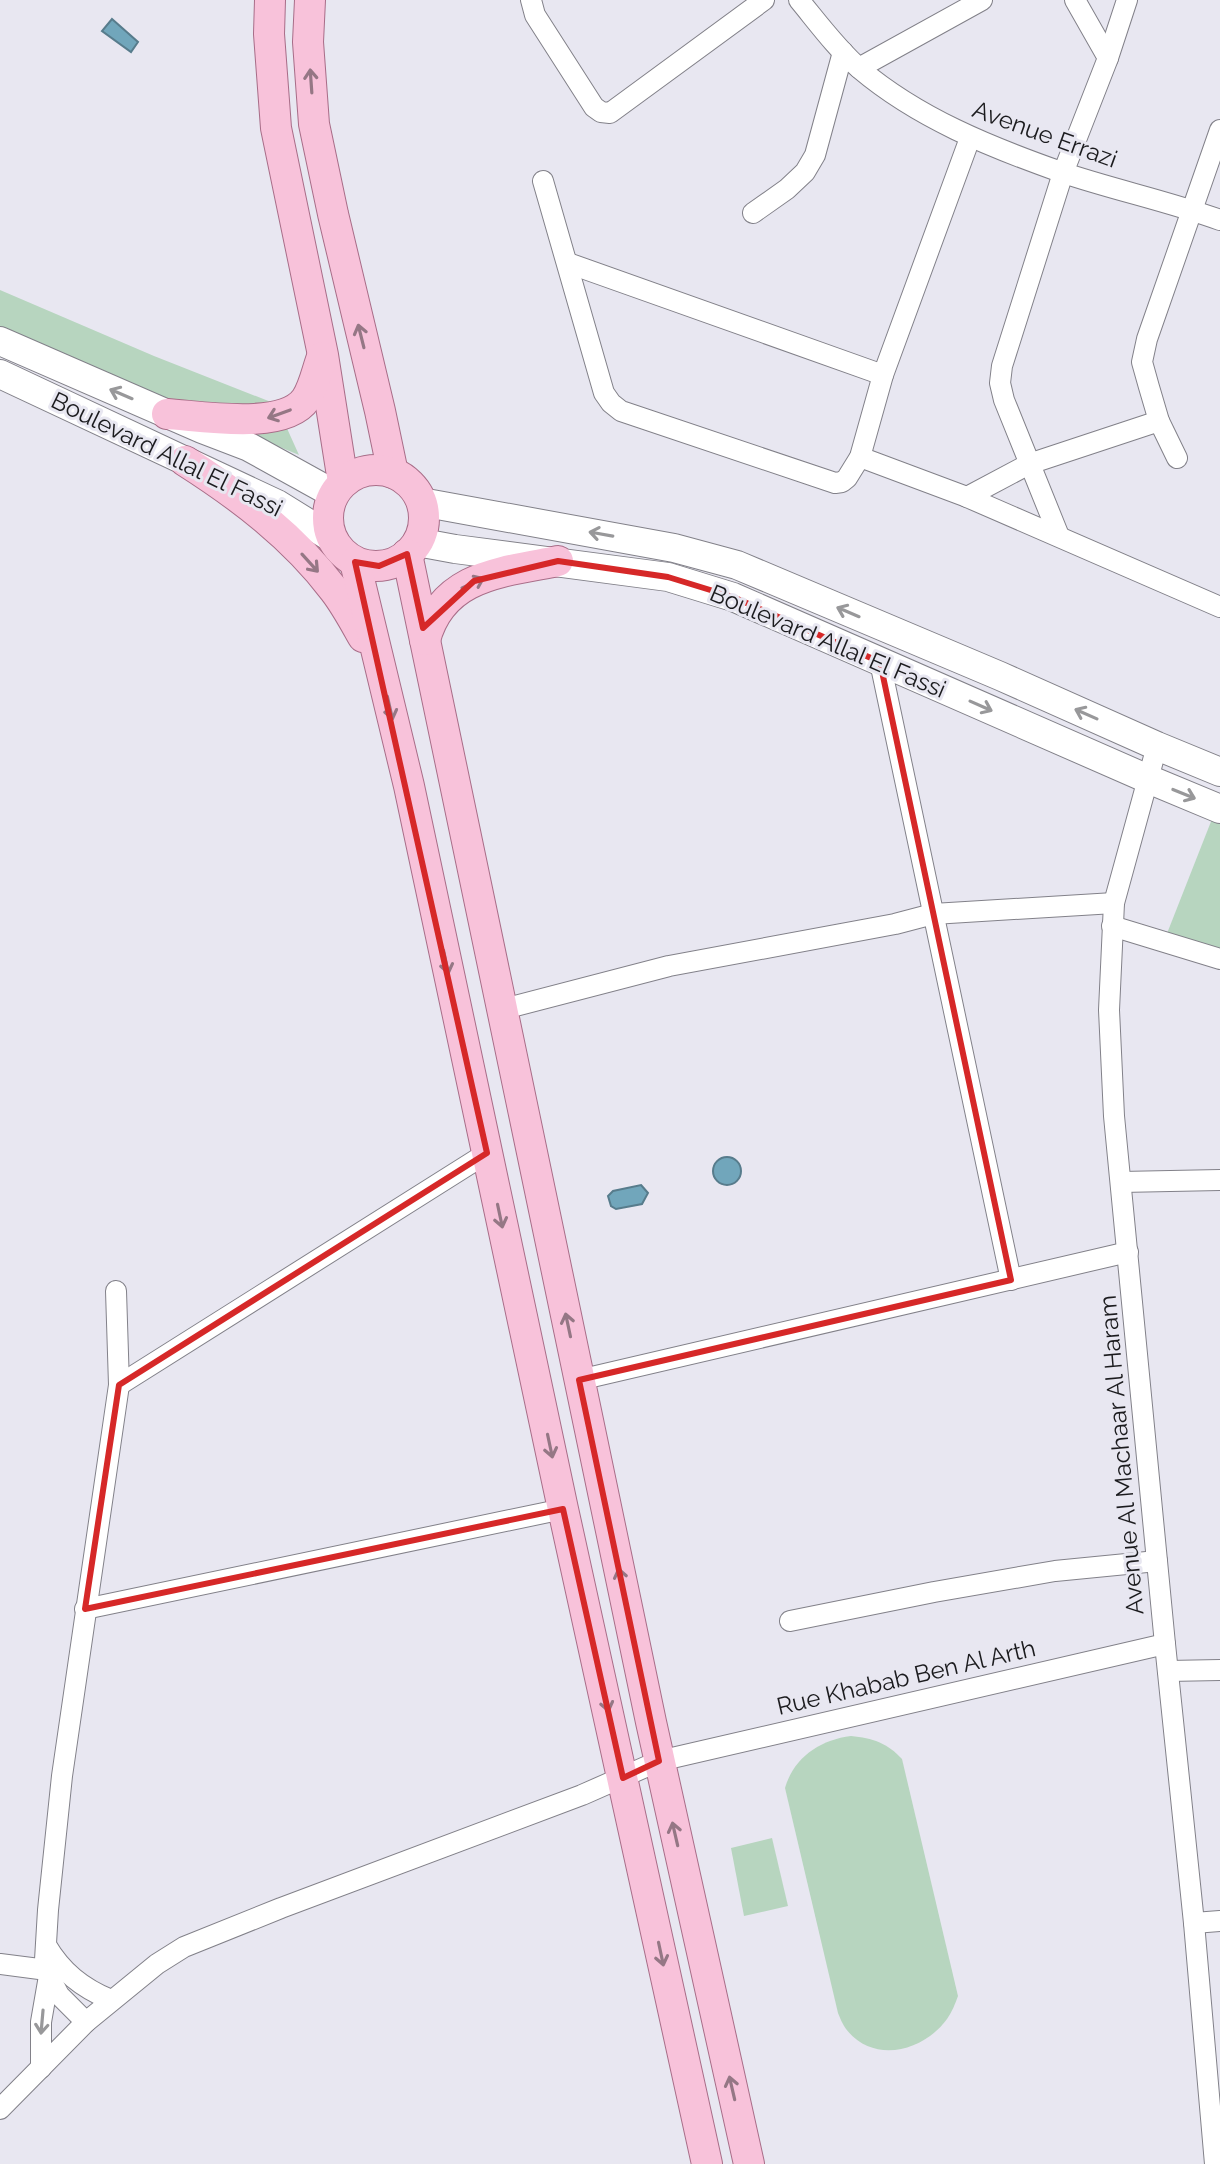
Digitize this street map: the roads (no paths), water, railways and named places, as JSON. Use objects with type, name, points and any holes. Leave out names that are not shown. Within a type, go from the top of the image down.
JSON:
[{"type":"main road","points":[[270,0],[269,34],[276,128],[323,355],[339,488]]},
{"type":"main road","points":[[310,0],[308,42],[314,124],[393,473]]},
{"type":"main road","name":"Boulevard Allal El Fassi","points":[[0,341],[339,488]]},
{"type":"main road","points":[[167,414],[244,420],[283,415],[306,400],[323,355]]},
{"type":"main road","name":"Boulevard Allal El Fassi","points":[[0,374],[277,504],[332,538]]},
{"type":"main road","points":[[185,461],[232,492],[292,544],[335,590],[381,670]]},
{"type":"main road","points":[[380,470],[393,473],[415,490],[424,516],[422,530],[412,548],[394,562],[379,566],[355,562],[339,550],[332,538],[328,508],[339,488],[354,475],[380,470]]},
{"type":"main road","name":"Boulevard Allal El Fassi","points":[[421,502],[674,548],[737,565],[1220,772]]},
{"type":"main road","points":[[412,548],[425,640],[500,1010],[659,1761],[749,2164]]},
{"type":"main road","name":"Boulevard Allal El Fassi","points":[[412,548],[455,549],[668,577],[733,597],[1220,809]]},
{"type":"main road","points":[[425,640],[438,610],[463,586],[501,573],[558,561]]},
{"type":"main road","points":[[355,562],[409,786],[707,2164]]},
{"type":"street","points":[[531,0],[535,15],[594,107],[610,113],[764,0]]},
{"type":"street","name":"Avenue Errazi","points":[[799,0],[859,68],[896,96],[970,138],[1063,173],[1220,220]]},
{"type":"street","points":[[859,68],[982,0]]},
{"type":"street","points":[[1075,0],[1108,58]]},
{"type":"street","points":[[1059,536],[1004,400],[1000,383],[1002,366],[1063,173],[1127,0]]},
{"type":"street","points":[[753,213],[787,189],[805,172],[815,155],[843,52]]},
{"type":"street","points":[[1177,458],[1159,421],[1142,362],[1147,339],[1220,130]]},
{"type":"street","points":[[543,181],[604,393],[611,403],[621,411],[835,483],[847,478],[860,457],[883,375],[970,138]]},
{"type":"street","points":[[568,263],[883,375]]},
{"type":"street","points":[[967,497],[1029,464],[1159,421]]},
{"type":"street","points":[[860,457],[967,497],[1220,607]]},
{"type":"street","points":[[880,662],[1011,1280]]},
{"type":"street","name":"Avenue Al Machaar Al Haram","points":[[1157,746],[1114,903],[1109,1010],[1114,1116],[1216,2135],[1215,2164]]},
{"type":"street","points":[[500,1010],[669,966],[895,924],[933,914],[1114,903]]},
{"type":"street","points":[[1112,926],[1220,959]]},
{"type":"street","points":[[119,1385],[487,1153]]},
{"type":"street","points":[[1121,1182],[1220,1180]]},
{"type":"street","points":[[579,1380],[1128,1252]]},
{"type":"street","points":[[86,2022],[59,1995],[45,1960],[62,1776],[119,1385],[116,1291]]},
{"type":"street","points":[[85,1609],[563,1509]]},
{"type":"street","points":[[790,1621],[1055,1571],[1157,1561]]},
{"type":"street","name":"Rue Khabab Ben Al Arth","points":[[0,2109],[86,2022],[157,1964],[184,1947],[281,1908],[582,1795],[659,1761],[1165,1644]]},
{"type":"street","points":[[1168,1671],[1220,1670]]},
{"type":"street","points":[[1194,1923],[1220,1921]]},
{"type":"street","points":[[46,1944],[73,1979],[111,2000]]},
{"type":"street","points":[[0,1964],[48,1973]]},
{"type":"street","points":[[41,2068],[41,2022],[48,1973]]},
{"type":"water","points":[[112,19],[138,42],[131,52],[102,31]]},
{"type":"water","points":[[727,1157],[737,1161],[741,1171],[737,1181],[727,1185],[717,1181],[713,1171],[717,1161]]},
{"type":"water","points":[[641,1185],[648,1193],[642,1204],[616,1209],[611,1206],[608,1196],[613,1191]]}]
